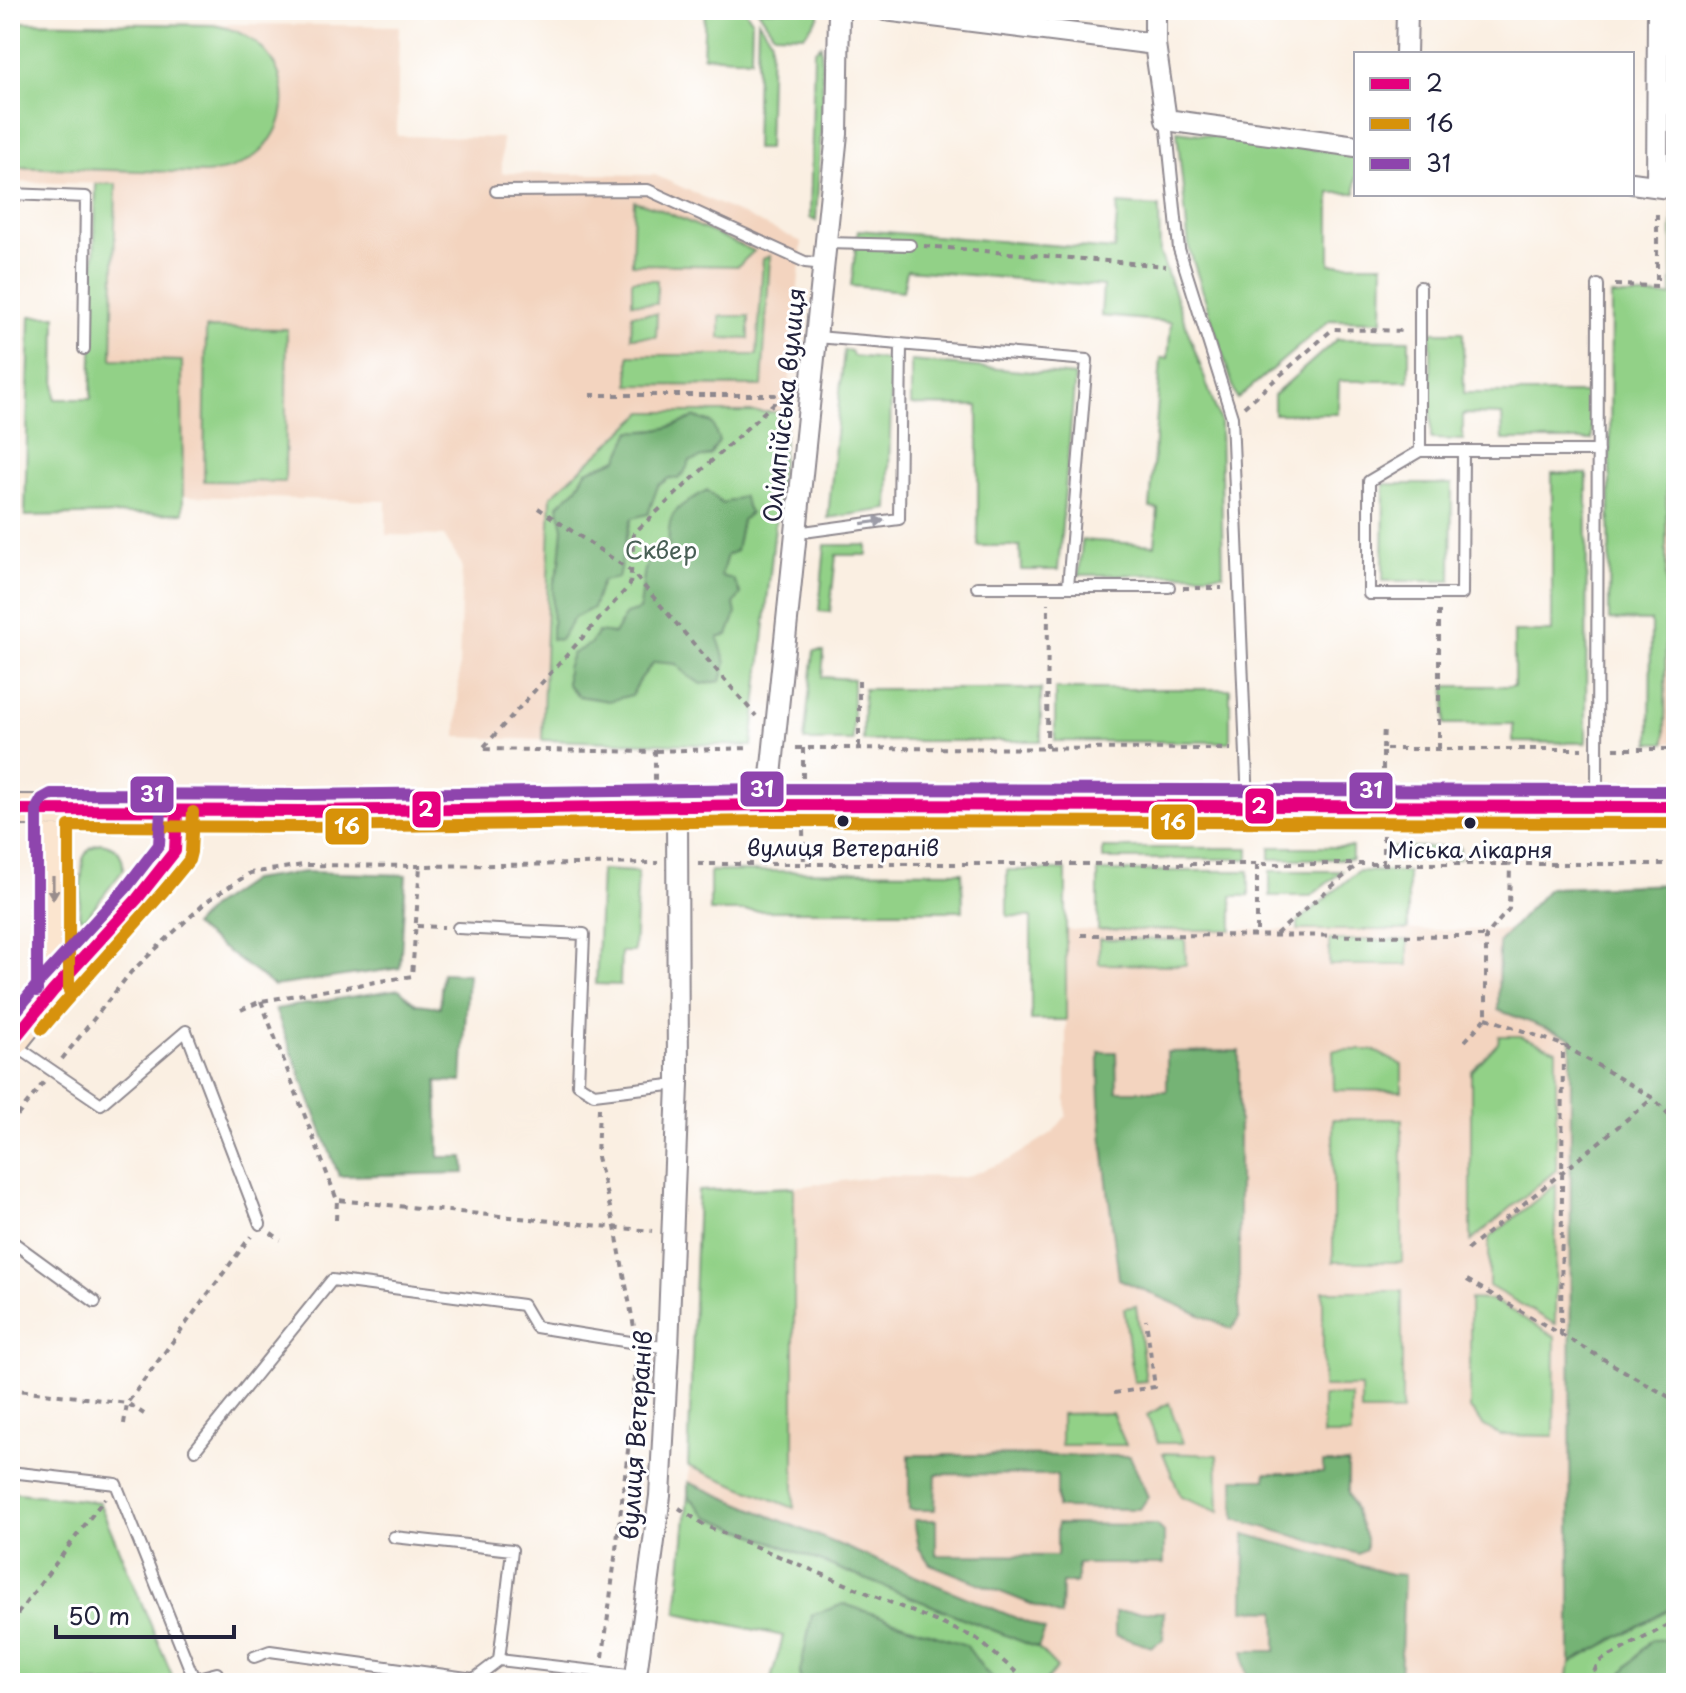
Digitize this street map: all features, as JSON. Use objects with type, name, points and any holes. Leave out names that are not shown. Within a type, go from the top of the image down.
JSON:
[{"type":"main road","points":[[10,810],[768,805],[1676,807]]},
{"type":"main road","points":[[53,810],[53,991]]},
{"type":"main road","points":[[11,1044],[175,851],[177,811]]},
{"type":"street","name":"Олімпійська вулиця","points":[[768,805],[837,134],[839,10]]},
{"type":"street","points":[[885,10],[980,16],[1155,44]]},
{"type":"street","points":[[1155,10],[1155,44],[1166,120],[1354,146]]},
{"type":"street","points":[[1406,52],[1407,10]]},
{"type":"street","points":[[1634,183],[1667,187],[1658,10]]},
{"type":"street","name":"вулиця Ветеранів","points":[[636,1680],[660,1496],[678,1084],[677,864],[665,807]]},
{"type":"lane","points":[[1166,120],[1179,249],[1232,417],[1248,806]]},
{"type":"lane","points":[[496,191],[648,190],[805,262],[825,264]]},
{"type":"lane","points":[[10,194],[86,197],[84,349]]},
{"type":"lane","points":[[826,243],[910,245]]},
{"type":"lane","points":[[1597,807],[1598,285]]},
{"type":"lane","points":[[1420,287],[1420,451]]},
{"type":"lane","points":[[817,337],[1087,360],[1068,587]]},
{"type":"lane","points":[[796,533],[899,519],[901,344]]},
{"type":"lane","points":[[1463,451],[1462,594],[1369,594],[1369,481],[1420,451],[1463,451],[1598,451]]},
{"type":"lane","points":[[977,587],[1169,587]]},
{"type":"lane","points":[[458,928],[584,934],[578,1084],[594,1094],[678,1084]]},
{"type":"lane","points":[[11,1044],[101,1104],[186,1031],[260,1224]]},
{"type":"lane","points":[[10,1240],[95,1302]]},
{"type":"lane","points":[[195,1450],[332,1280],[523,1305],[536,1327],[668,1348]]},
{"type":"lane","points":[[10,1472],[116,1484],[193,1681],[217,1673]]},
{"type":"lane","points":[[394,1537],[512,1550],[499,1660]]},
{"type":"lane","points":[[254,1657],[270,1651],[474,1679],[499,1660],[601,1672],[636,1680]]},
{"type":"path","points":[[1598,285],[1657,286],[1667,187]]},
{"type":"path","points":[[910,245],[1185,267]]},
{"type":"path","points":[[1232,417],[1333,329],[1421,331]]},
{"type":"path","points":[[590,395],[775,395],[774,403],[634,533],[630,585],[482,749],[655,752],[772,748],[1246,749]]},
{"type":"path","points":[[538,508],[631,571],[762,724]]},
{"type":"path","points":[[1047,748],[1048,587]]},
{"type":"path","points":[[1169,587],[1239,588]]},
{"type":"path","points":[[1439,594],[1439,749]]},
{"type":"path","points":[[859,681],[859,748]]},
{"type":"path","points":[[1383,865],[1384,725]]},
{"type":"path","points":[[1383,749],[1676,749]]},
{"type":"path","points":[[655,752],[665,807]]},
{"type":"path","points":[[1465,1041],[1486,1018],[1486,936],[1509,909],[1510,864]]},
{"type":"path","points":[[10,1125],[131,972],[205,903],[250,873],[303,865],[1676,864]]},
{"type":"path","points":[[1257,865],[1257,936]]},
{"type":"path","points":[[1274,936],[1357,865]]},
{"type":"path","points":[[241,1010],[261,1001],[412,976],[420,866]]},
{"type":"path","points":[[10,900],[10,948]]},
{"type":"path","points":[[416,926],[458,928]]},
{"type":"path","points":[[1081,935],[1486,936]]},
{"type":"path","points":[[261,1001],[337,1200],[336,1220]]},
{"type":"path","points":[[1486,1018],[1563,1045],[1653,1098],[1676,1122]]},
{"type":"path","points":[[1561,1335],[1563,1045]]},
{"type":"path","points":[[600,1093],[597,1157],[615,1227],[637,1343],[629,1442],[601,1672]]},
{"type":"path","points":[[1467,1250],[1653,1098]]},
{"type":"path","points":[[337,1200],[672,1233]]},
{"type":"path","points":[[124,1424],[127,1403],[260,1224]]},
{"type":"path","points":[[1467,1280],[1676,1401]]},
{"type":"path","points":[[1114,1393],[1155,1387],[1146,1320]]},
{"type":"path","points":[[10,1389],[127,1403],[144,1414]]},
{"type":"path","points":[[10,1624],[116,1484]]},
{"type":"path","points":[[660,1496],[706,1526],[976,1638],[1029,1683]]},
{"type":"path","points":[[1590,1683],[1598,1662],[1676,1621]]},
{"type":"shaded area","points":[[10,21],[399,26],[397,136],[502,138],[502,173],[655,175],[802,242],[787,412],[644,412],[551,496],[542,740],[457,737],[462,565],[444,536],[386,535],[386,501],[183,496],[182,361],[112,359],[116,184],[10,182]]},
{"type":"shaded area","points":[[1676,389],[1676,743],[1665,743],[1667,399]]},
{"type":"shaded area","points":[[1676,884],[1676,1606],[1570,1663],[1567,1683],[1044,1683],[1056,1668],[688,1495],[698,1191],[794,1187],[883,1176],[966,1177],[1009,1160],[1052,1133],[1066,1116],[1066,930],[1509,930],[1549,888]]},
{"type":"green space","points":[[705,10],[745,10],[752,20],[751,59],[703,56]]},
{"type":"green space","points":[[758,10],[819,10],[819,16],[804,35],[774,34]]},
{"type":"green space","points":[[758,20],[771,39],[768,149],[755,149]]},
{"type":"green space","points":[[10,24],[213,25],[245,36],[267,54],[280,77],[283,103],[277,128],[262,150],[238,166],[205,173],[10,167]]},
{"type":"green space","points":[[821,45],[823,95],[816,221],[810,218],[814,51]]},
{"type":"green space","points":[[1177,131],[1354,155],[1354,193],[1330,193],[1330,264],[1383,264],[1382,321],[1330,320],[1237,399],[1189,248]]},
{"type":"green space","points":[[96,184],[116,184],[112,359],[182,361],[183,513],[25,516],[30,316],[56,316],[55,399],[91,399]]},
{"type":"green space","points":[[1672,198],[1676,199],[1676,389],[1667,400],[1665,743],[1650,743],[1651,621],[1609,620],[1611,296],[1672,296]]},
{"type":"green space","points":[[634,201],[754,251],[738,266],[632,264]]},
{"type":"green space","points":[[1118,204],[1159,207],[1160,253],[1220,421],[1223,574],[1079,575],[1082,540],[1155,545],[1158,509],[1150,508],[1161,358],[1168,358],[1171,322],[1101,316],[1103,286],[907,270],[903,291],[851,286],[858,230],[1114,250]]},
{"type":"green space","points":[[770,256],[762,386],[629,385],[629,355],[757,355],[763,259]]},
{"type":"green space","points":[[632,280],[657,280],[657,304],[632,303]]},
{"type":"green space","points":[[632,314],[657,314],[656,337],[631,337]]},
{"type":"green space","points":[[720,316],[749,316],[749,339],[720,338]]},
{"type":"green space","points":[[206,328],[287,329],[285,482],[204,481]]},
{"type":"green space","points":[[1431,332],[1463,332],[1464,393],[1592,393],[1592,440],[1503,440],[1502,415],[1463,414],[1463,440],[1431,439]]},
{"type":"green space","points":[[1337,339],[1409,340],[1409,381],[1339,381],[1338,414],[1274,414],[1274,395]]},
{"type":"green space","points":[[844,350],[851,351],[853,356],[892,360],[888,509],[828,518]]},
{"type":"green space","points":[[911,361],[1075,376],[1058,570],[1021,570],[1020,546],[978,546],[978,406],[911,405]]},
{"type":"green space","name":"Сквер","points":[[644,412],[787,412],[752,746],[542,740],[551,496]]},
{"type":"green space","points":[[695,417],[712,423],[719,441],[710,455],[690,461],[678,479],[669,478],[658,486],[648,514],[632,518],[618,578],[602,581],[593,608],[574,618],[560,640],[552,639],[553,586],[560,562],[563,528],[558,505],[577,488],[586,471],[618,459],[631,431],[664,428]]},
{"type":"green space","points":[[1552,473],[1587,474],[1586,743],[1513,742],[1513,724],[1445,724],[1446,686],[1514,686],[1514,632],[1552,632]]},
{"type":"green space","points":[[1384,484],[1452,484],[1451,581],[1383,581]]},
{"type":"green space","points":[[707,490],[722,504],[743,496],[750,514],[742,520],[736,551],[727,555],[721,576],[733,579],[741,594],[734,604],[736,614],[728,635],[718,638],[726,663],[721,681],[702,684],[676,664],[654,662],[632,695],[609,701],[578,696],[567,684],[567,668],[572,654],[590,644],[598,632],[614,634],[626,614],[639,610],[648,562],[669,546],[672,517],[681,506]]},
{"type":"green space","points":[[825,545],[867,545],[867,555],[836,555],[830,612],[819,611]]},
{"type":"green space","points":[[814,651],[824,651],[822,677],[853,679],[853,741],[804,741]]},
{"type":"green space","points":[[864,689],[1041,689],[1041,741],[863,741]]},
{"type":"green space","points":[[1055,689],[1230,689],[1230,742],[1055,741]]},
{"type":"green space","points":[[100,843],[118,851],[123,870],[85,919],[79,916],[83,859],[90,849]]},
{"type":"green space","points":[[1270,847],[1352,847],[1352,859],[1270,859]]},
{"type":"green space","points":[[1392,847],[1460,847],[1460,859],[1392,859]]},
{"type":"green space","points":[[1103,848],[1249,848],[1249,859],[1103,859]]},
{"type":"green space","points":[[601,870],[638,872],[634,952],[621,952],[620,985],[596,984]]},
{"type":"green space","points":[[1007,870],[1066,870],[1066,1020],[1031,1020],[1031,917],[1007,916]]},
{"type":"green space","points":[[710,871],[962,872],[963,911],[710,911]]},
{"type":"green space","points":[[1098,871],[1249,871],[1249,896],[1232,896],[1232,930],[1098,930]]},
{"type":"green space","points":[[1270,871],[1342,871],[1311,896],[1270,896]]},
{"type":"green space","points":[[1358,871],[1408,872],[1408,930],[1298,930],[1298,922]]},
{"type":"green space","points":[[305,872],[406,875],[400,968],[274,986],[193,926],[210,908],[251,880]]},
{"type":"green space","points":[[1676,884],[1676,1606],[1570,1663],[1571,1038],[1498,1010],[1499,942],[1549,888]]},
{"type":"green space","points":[[1099,939],[1185,940],[1186,965],[1099,964]]},
{"type":"green space","points":[[1329,940],[1408,940],[1408,965],[1329,965]]},
{"type":"green space","points":[[442,973],[468,974],[462,1082],[437,1081],[439,1157],[464,1157],[465,1173],[339,1176],[275,1009],[399,989],[416,1004],[440,1007]]},
{"type":"green space","points":[[1499,1036],[1520,1036],[1556,1050],[1556,1170],[1471,1241],[1471,1072],[1498,1043]]},
{"type":"green space","points":[[1333,1050],[1373,1050],[1402,1065],[1402,1091],[1334,1090]]},
{"type":"green space","points":[[1239,1051],[1239,1318],[1232,1329],[1119,1279],[1108,1195],[1099,1052],[1116,1052],[1117,1091],[1167,1091],[1167,1052]]},
{"type":"green space","points":[[1333,1119],[1402,1119],[1402,1262],[1333,1262]]},
{"type":"green space","points":[[1556,1184],[1555,1324],[1489,1286],[1489,1238]]},
{"type":"green space","points":[[794,1187],[794,1508],[688,1466],[698,1191]]},
{"type":"green space","points":[[1323,1291],[1402,1291],[1402,1412],[1361,1412],[1361,1387],[1323,1387]]},
{"type":"green space","points":[[1470,1299],[1493,1300],[1555,1337],[1554,1436],[1500,1435],[1484,1426],[1470,1409]]},
{"type":"green space","points":[[1136,1306],[1146,1381],[1134,1382],[1124,1308]]},
{"type":"green space","points":[[1323,1396],[1351,1396],[1351,1435],[1323,1435]]},
{"type":"green space","points":[[1169,1403],[1183,1443],[1158,1443],[1147,1415]]},
{"type":"green space","points":[[1112,1413],[1126,1445],[1061,1445],[1061,1414]]},
{"type":"green space","points":[[1163,1453],[1217,1455],[1219,1512],[1181,1497]]},
{"type":"green space","points":[[909,1455],[1130,1456],[1148,1497],[1140,1509],[1057,1508],[1057,1475],[936,1474],[935,1510],[909,1510]]},
{"type":"green space","points":[[1323,1463],[1348,1463],[1348,1493],[1366,1538],[1366,1550],[1358,1554],[1235,1519],[1234,1479],[1265,1479],[1266,1473],[1323,1473]]},
{"type":"green space","points":[[688,1482],[1045,1630],[1038,1648],[707,1516],[688,1495]]},
{"type":"green space","points":[[10,1492],[99,1502],[172,1675],[167,1683],[10,1683]]},
{"type":"green space","points":[[688,1495],[707,1516],[1038,1648],[1057,1668],[1044,1683],[770,1683],[783,1636],[677,1613]]},
{"type":"green space","points":[[914,1520],[936,1520],[936,1555],[1057,1556],[1057,1524],[1157,1525],[1164,1532],[1164,1564],[1077,1564],[1077,1583],[1062,1583],[1061,1616],[930,1564],[919,1548]]},
{"type":"green space","points":[[1245,1534],[1404,1575],[1400,1683],[1252,1683],[1244,1664],[1244,1651],[1276,1651],[1276,1611],[1244,1610]]},
{"type":"green space","points":[[844,1604],[966,1645],[985,1671],[999,1683],[800,1683],[812,1615]]},
{"type":"green space","points":[[1676,1606],[1676,1683],[1567,1683],[1570,1663]]},
{"type":"green space","points":[[1115,1612],[1164,1612],[1163,1640],[1152,1647],[1115,1635]]},
{"type":"green space","points":[[1676,1639],[1676,1683],[1614,1683],[1651,1640]]},
{"type":"transit line","name":"31","points":[[37,991],[37,808],[42,799],[51,794],[303,795],[768,789],[1676,791]]},
{"type":"transit line","name":"2","points":[[10,810],[303,811],[768,805],[1676,807]]},
{"type":"transit line","name":"31","points":[[18,1009],[125,889],[159,845],[161,810]]},
{"type":"transit line","name":"2","points":[[10,1044],[175,851],[177,811]]},
{"type":"transit line","name":"16","points":[[42,1029],[189,860],[193,812]]},
{"type":"transit line","name":"16","points":[[69,991],[69,826],[303,827],[768,821],[1676,823]]},
{"type":"place","name":"вулиця Ветеранів","points":[[843,821]]},
{"type":"place","name":"Міська лікарня","points":[[1470,823]]}]
